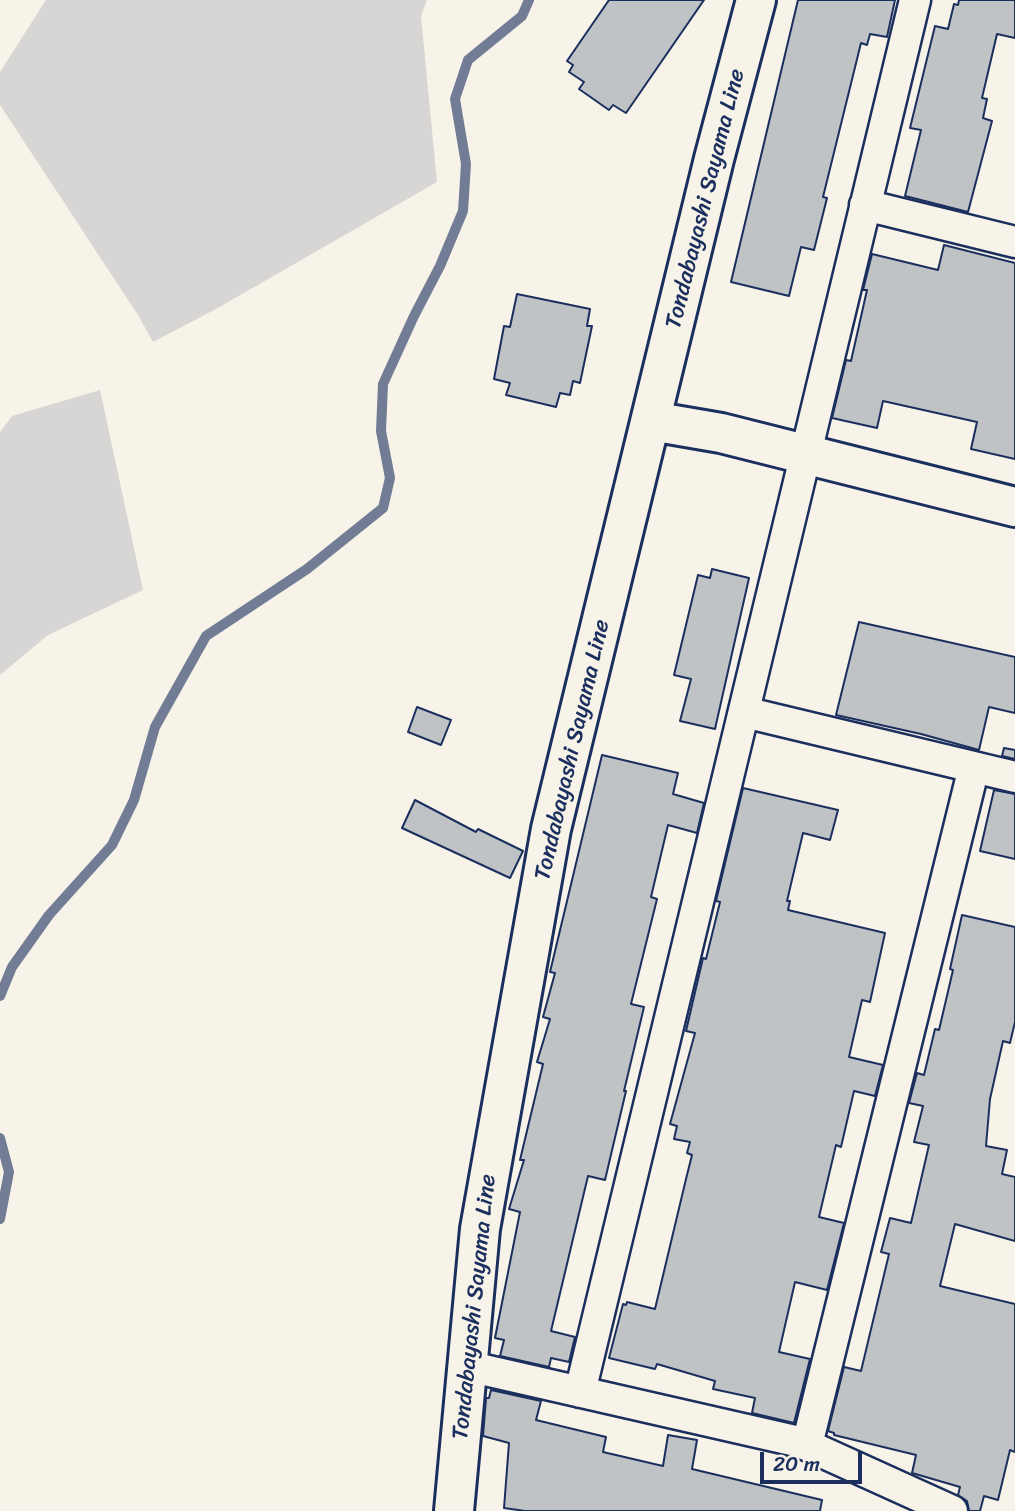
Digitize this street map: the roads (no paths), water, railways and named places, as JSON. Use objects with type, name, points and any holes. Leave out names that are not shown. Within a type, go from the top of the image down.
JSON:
[{"type":"main road","name":"Tondabayashi Sayama Line","points":[[454,1511],[480,1229],[551,829],[714,159],[756,0]]},
{"type":"main road","points":[[651,421],[721,433],[1015,507]]},
{"type":"street","points":[[580,1392],[915,0]]},
{"type":"street","points":[[866,205],[1015,242]]},
{"type":"street","points":[[744,712],[1015,777]]},
{"type":"street","points":[[807,1445],[974,767]]},
{"type":"street","points":[[467,1366],[807,1445],[952,1511]]},
{"type":"waterway","points":[[0,996],[12,967],[49,915],[112,845],[134,800],[155,727],[206,636],[307,569],[383,508],[390,478],[381,431],[383,384],[440,266],[463,211],[466,164],[455,99],[468,60],[522,16],[529,0]]},
{"type":"waterway","points":[[0,1138],[9,1172],[0,1219]]}]
